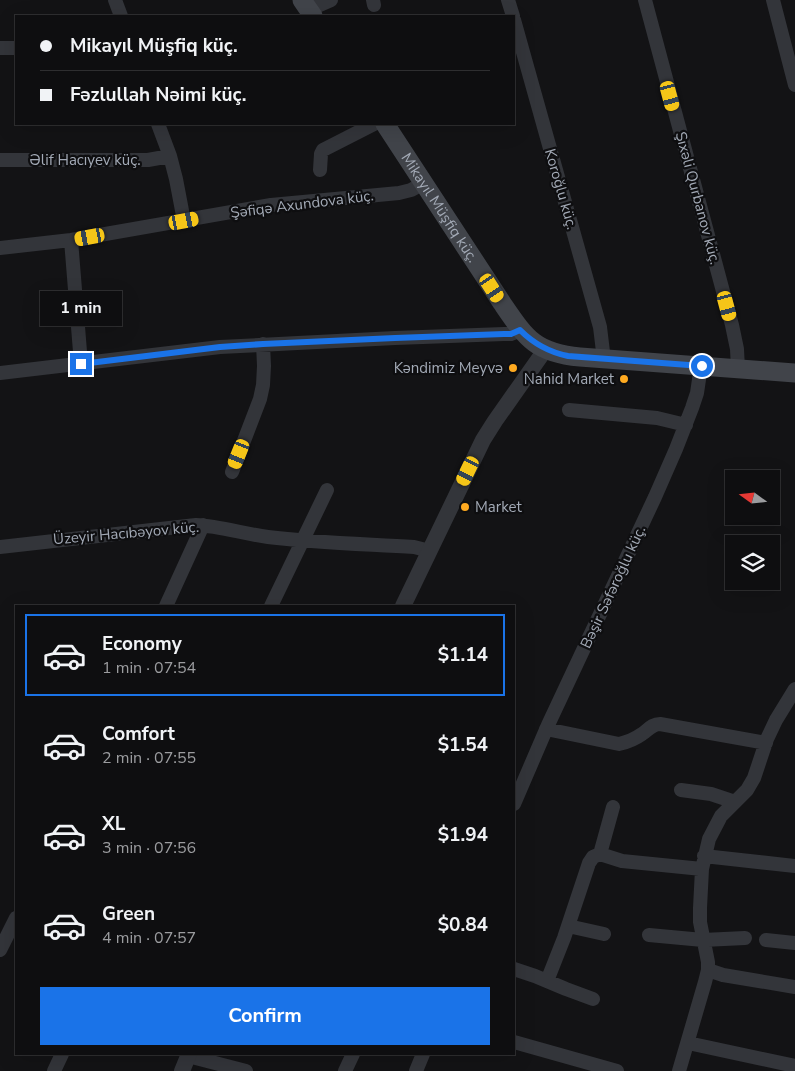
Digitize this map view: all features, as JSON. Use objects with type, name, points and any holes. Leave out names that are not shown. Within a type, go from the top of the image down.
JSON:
[{"type":"main road","name":"Mikayıl Müşfiq küç.","points":[[386,125],[520,330],[545,350],[556,354],[604,360],[795,373]]},
{"type":"street","points":[[115,0],[121,15]]},
{"type":"street","points":[[308,9],[331,0]]},
{"type":"street","name":"Koroğlu küç.","points":[[508,0],[512,15]]},
{"type":"street","name":"Şıxəli Qurbanov küç.","points":[[645,0],[732,325],[737,349],[738,369]]},
{"type":"street","points":[[773,0],[795,85]]},
{"type":"street","name":"Koroğlu küç.","points":[[515,25],[600,327],[604,360]]},
{"type":"street","points":[[0,48],[15,48]]},
{"type":"street","points":[[158,125],[170,156],[184,221]]},
{"type":"street","points":[[320,170],[323,150],[372,125]]},
{"type":"street","name":"Əlif Hacıyev küç.","points":[[0,160],[148,160],[170,156]]},
{"type":"street","name":"Şəfiqə Axundova küç.","points":[[0,248],[71,240],[271,205],[399,192],[411,190],[424,183]]},
{"type":"street","points":[[71,240],[81,364]]},
{"type":"street","points":[[0,373],[220,347],[511,334],[520,330]]},
{"type":"street","points":[[232,472],[260,399],[263,385],[263,344]]},
{"type":"street","points":[[403,605],[483,440],[545,350]]},
{"type":"street","name":"Bəşir Səfəroğlu küç.","points":[[515,802],[546,730],[655,497],[686,425],[697,393],[702,366]]},
{"type":"street","points":[[569,410],[657,418],[686,425]]},
{"type":"street","points":[[271,605],[327,490]]},
{"type":"street","points":[[166,605],[203,525]]},
{"type":"street","name":"Üzeyir Hacıbəyov küç.","points":[[0,547],[203,525],[266,537],[414,547],[430,551]]},
{"type":"street","points":[[679,1071],[708,970],[700,922],[703,862],[709,839],[721,816],[747,790],[754,778],[776,720],[791,701],[795,689]]},
{"type":"street","points":[[546,730],[619,744],[631,741],[652,725],[660,724],[766,743]]},
{"type":"street","points":[[680,790],[711,794],[735,802]]},
{"type":"street","points":[[600,854],[612,807]]},
{"type":"street","points":[[547,981],[589,862],[593,857],[600,854],[622,861],[795,866]]},
{"type":"street","points":[[0,950],[15,920]]},
{"type":"street","points":[[568,926],[604,934]]},
{"type":"street","points":[[649,936],[703,940],[745,938]]},
{"type":"street","points":[[766,940],[795,943]]},
{"type":"street","points":[[515,970],[594,999]]},
{"type":"street","points":[[708,970],[795,987]]},
{"type":"street","points":[[515,1042],[618,1071]]},
{"type":"street","points":[[688,1043],[795,1066]]},
{"type":"street","points":[[54,1071],[62,1055]]},
{"type":"street","points":[[182,1071],[189,1055],[246,1071]]},
{"type":"street","points":[[345,1071],[353,1055]]},
{"type":"street","points":[[416,1071],[423,1055]]},
{"type":"place","name":"Kəndimiz Meyvə","points":[[513,368]]},
{"type":"place","name":"Nahid Market","points":[[624,379]]},
{"type":"place","name":"Market","points":[[465,507]]},
{"type":"route","points":[[81,364],[220,347],[511,334],[520,330],[545,350],[556,354],[604,360],[702,366]]}]
